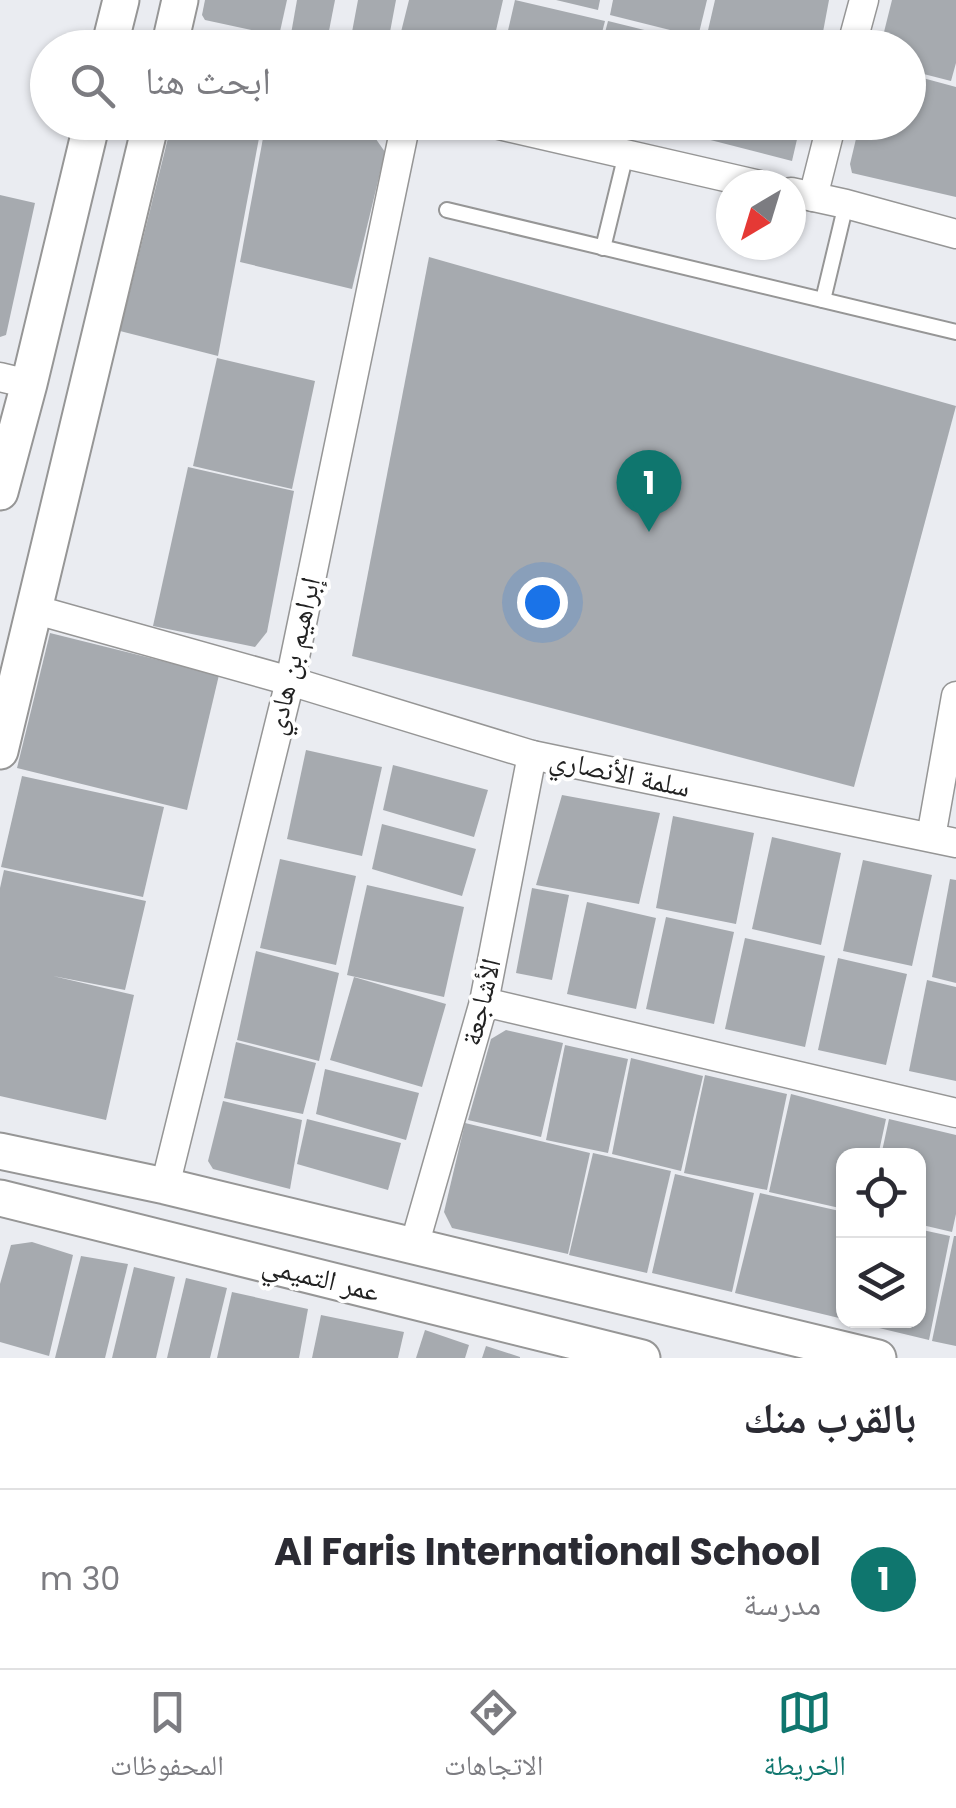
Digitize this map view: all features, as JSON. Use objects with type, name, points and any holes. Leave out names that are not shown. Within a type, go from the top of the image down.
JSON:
[{"type":"street","points":[[114,30],[121,0]]},
{"type":"street","points":[[177,30],[180,0]]},
{"type":"street","points":[[856,30],[864,0]]},
{"type":"street","points":[[0,492],[15,380],[87,140]]},
{"type":"street","points":[[0,751],[147,140]]},
{"type":"street","name":"إبراهيم بن هادي","points":[[165,1186],[290,681],[402,140]]},
{"type":"street","points":[[565,140],[716,175]]},
{"type":"street","points":[[806,184],[824,140]]},
{"type":"street","points":[[806,195],[956,234]]},
{"type":"street","name":"سلمة الأنصاري","points":[[33,608],[532,755],[944,840]]},
{"type":"street","points":[[944,840],[956,696]]},
{"type":"street","name":"الأشاجعة","points":[[414,1246],[484,1002],[532,755]]},
{"type":"street","points":[[484,1002],[956,1113]]},
{"type":"street","points":[[0,1152],[165,1186],[414,1246],[796,1348],[878,1358]]},
{"type":"street","name":"عمر التميمي","points":[[2,1205],[642,1358]]},
{"type":"lane","points":[[603,248],[626,154]]},
{"type":"lane","points":[[823,300],[846,204]]},
{"type":"lane","points":[[447,210],[956,332]]},
{"type":"building","points":[[205,0],[287,0],[280,30],[251,30],[205,20]]},
{"type":"building","points":[[297,0],[335,0],[329,30],[292,30]]},
{"type":"building","points":[[358,0],[396,0],[390,30],[352,30]]},
{"type":"building","points":[[409,0],[503,0],[496,30],[402,30]]},
{"type":"building","points":[[515,0],[605,21],[603,30],[508,30]]},
{"type":"building","points":[[556,0],[600,0],[598,10]]},
{"type":"building","points":[[613,0],[707,0],[700,30],[670,30],[610,15]]},
{"type":"building","points":[[715,0],[829,0],[823,30],[708,30]]},
{"type":"building","points":[[892,0],[956,0],[956,63],[951,81],[926,75],[926,30],[884,30]]},
{"type":"building","points":[[608,21],[644,30],[606,30]]},
{"type":"building","points":[[926,79],[956,87],[956,197],[852,173],[856,140],[926,140]]},
{"type":"building","points":[[168,140],[259,140],[218,356],[120,331]]},
{"type":"building","points":[[263,140],[377,140],[385,152],[352,289],[240,262]]},
{"type":"building","points":[[710,140],[797,140],[792,161]]},
{"type":"building","points":[[0,195],[35,203],[6,335],[0,337]]},
{"type":"building","points":[[429,257],[956,406],[854,787],[352,656]]},
{"type":"building","points":[[217,358],[315,381],[292,489],[193,466]]},
{"type":"building","points":[[188,467],[294,491],[267,632],[255,647],[153,626]]},
{"type":"building","points":[[50,633],[219,675],[187,810],[17,768]]},
{"type":"building","points":[[306,750],[382,767],[362,856],[287,839]]},
{"type":"building","points":[[393,765],[488,790],[474,837],[383,810]]},
{"type":"building","points":[[22,776],[164,807],[143,897],[1,867]]},
{"type":"building","points":[[562,795],[660,813],[639,904],[536,885]]},
{"type":"building","points":[[673,816],[754,833],[736,924],[656,908]]},
{"type":"building","points":[[382,824],[476,849],[462,896],[372,869]]},
{"type":"building","points":[[772,837],[841,853],[821,945],[752,929]]},
{"type":"building","points":[[280,859],[356,876],[336,965],[260,948]]},
{"type":"building","points":[[863,860],[932,875],[912,966],[843,951]]},
{"type":"building","points":[[4,870],[146,901],[125,990],[53,976],[134,995],[106,1120],[0,1096],[0,888]]},
{"type":"building","points":[[950,879],[956,880],[956,983],[932,977]]},
{"type":"building","points":[[367,885],[464,907],[444,997],[347,975]]},
{"type":"building","points":[[532,888],[569,895],[552,980],[516,973]]},
{"type":"building","points":[[587,902],[656,918],[636,1009],[567,994]]},
{"type":"building","points":[[666,917],[734,932],[714,1024],[646,1009]]},
{"type":"building","points":[[745,938],[825,956],[805,1047],[725,1029]]},
{"type":"building","points":[[256,951],[339,973],[319,1061],[237,1040]]},
{"type":"building","points":[[838,958],[907,974],[886,1065],[818,1050]]},
{"type":"building","points":[[354,977],[446,1004],[422,1087],[330,1060]]},
{"type":"building","points":[[927,980],[956,987],[956,1081],[909,1071]]},
{"type":"building","points":[[506,1030],[563,1043],[541,1137],[468,1120],[491,1039]]},
{"type":"building","points":[[236,1042],[316,1063],[303,1114],[224,1098]]},
{"type":"building","points":[[565,1045],[628,1059],[608,1153],[546,1140]]},
{"type":"building","points":[[631,1058],[703,1076],[681,1171],[612,1154]]},
{"type":"building","points":[[325,1069],[419,1093],[406,1140],[316,1114]]},
{"type":"building","points":[[705,1075],[787,1094],[767,1190],[684,1173]]},
{"type":"building","points":[[791,1094],[886,1119],[880,1148],[836,1148],[836,1207],[769,1192]]},
{"type":"building","points":[[223,1101],[302,1120],[290,1189],[213,1169],[208,1161]]},
{"type":"building","points":[[307,1119],[401,1143],[388,1190],[297,1164]]},
{"type":"building","points":[[889,1119],[956,1135],[956,1214],[952,1232],[926,1226],[926,1148],[883,1148]]},
{"type":"building","points":[[465,1123],[590,1153],[568,1254],[452,1228],[444,1212]]},
{"type":"building","points":[[593,1153],[671,1171],[647,1273],[569,1255]]},
{"type":"building","points":[[675,1174],[754,1193],[732,1292],[652,1273]]},
{"type":"building","points":[[760,1193],[836,1210],[836,1317],[735,1293]]},
{"type":"building","points":[[926,1231],[950,1236],[929,1340],[879,1328],[926,1328]]},
{"type":"building","points":[[956,1236],[956,1346],[932,1341]]},
{"type":"building","points":[[32,1242],[73,1255],[49,1356],[0,1342],[0,1284],[11,1245]]},
{"type":"building","points":[[81,1256],[128,1264],[105,1358],[55,1358]]},
{"type":"building","points":[[134,1267],[175,1277],[156,1358],[112,1358]]},
{"type":"building","points":[[186,1278],[227,1288],[210,1358],[167,1358]]},
{"type":"building","points":[[232,1292],[308,1309],[299,1358],[217,1358]]},
{"type":"building","points":[[321,1315],[404,1332],[398,1358],[312,1358]]},
{"type":"building","points":[[425,1330],[469,1345],[465,1358],[416,1358]]},
{"type":"building","points":[[486,1346],[520,1357],[520,1358],[482,1358]]},
{"type":"place","name":"Al Faris International School","points":[[649,532]]}]
